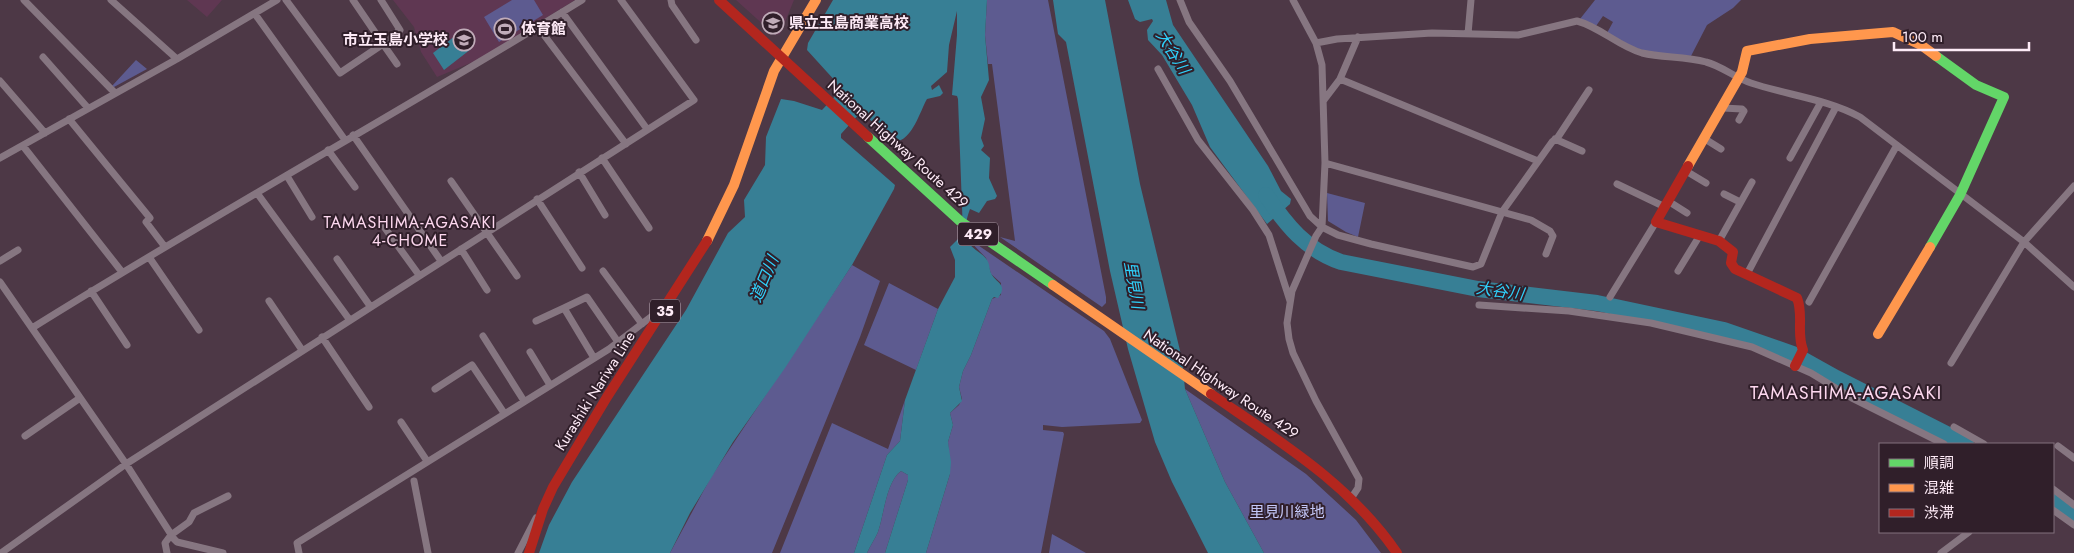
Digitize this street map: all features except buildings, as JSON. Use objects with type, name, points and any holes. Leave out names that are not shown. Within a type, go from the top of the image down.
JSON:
[{"type":"main road","name":"National Highway Route 429","points":[[719,0],[930,196],[960,221],[1315,466],[1352,497],[1397,553]]},
{"type":"main road","name":"Kurashiki Nariwa Line","points":[[529,553],[543,509],[553,487],[607,397],[702,251],[734,184],[774,71],[816,0]]},
{"type":"main road","points":[[1796,366],[1803,350],[1799,344],[1799,305],[1797,298],[1732,266],[1733,252],[1719,241],[1656,222],[1723,108],[1745,66],[1747,51],[1810,39],[1893,32],[1913,40],[1976,85],[2004,98],[1960,195],[1878,334]]},
{"type":"street","points":[[24,0],[115,93]]},
{"type":"street","points":[[111,0],[177,59]]},
{"type":"street","points":[[0,158],[177,59],[277,0]]},
{"type":"street","points":[[286,0],[340,73],[400,30],[381,0]]},
{"type":"street","points":[[353,0],[397,64]]},
{"type":"street","points":[[32,328],[122,272],[582,0]]},
{"type":"street","points":[[0,552],[126,464],[536,199],[694,100],[621,0]]},
{"type":"street","points":[[672,0],[672,4],[696,40]]},
{"type":"street","points":[[1180,0],[1189,22],[1230,81],[1303,206],[1310,216],[1322,227],[1371,244],[1473,267],[1481,264],[1502,212],[1589,90]]},
{"type":"street","points":[[1293,0],[1316,43],[1322,65],[1325,163],[1322,227],[1301,270],[1290,301],[1287,323],[1293,353],[1320,408],[1357,473],[1359,484],[1352,497]]},
{"type":"street","points":[[1468,34],[1470,0]]},
{"type":"street","points":[[562,12],[647,130]]},
{"type":"street","points":[[255,14],[345,140]]},
{"type":"street","points":[[1316,43],[1358,37],[1432,33],[1518,35],[1577,21],[1586,23],[1640,52],[1667,58],[1690,58],[1709,62],[1738,79],[1767,89],[1821,102],[1860,117],[2024,242],[2074,287]]},
{"type":"street","points":[[538,27],[626,144]]},
{"type":"street","points":[[1324,100],[1340,79],[1358,37]]},
{"type":"street","points":[[43,57],[88,108]]},
{"type":"street","points":[[1158,69],[1198,140],[1253,210],[1269,235],[1290,301]]},
{"type":"street","points":[[1340,79],[1538,161]]},
{"type":"street","points":[[0,81],[45,133]]},
{"type":"street","points":[[1790,158],[1821,102]]},
{"type":"street","points":[[1746,274],[1836,107]]},
{"type":"street","points":[[1723,108],[1742,109],[1744,111],[1739,120]]},
{"type":"street","points":[[69,119],[150,218],[146,222],[165,247]]},
{"type":"street","points":[[353,135],[441,261]]},
{"type":"street","points":[[1555,139],[1582,151]]},
{"type":"street","points":[[1704,139],[1721,149]]},
{"type":"street","points":[[1809,302],[1897,145]]},
{"type":"street","points":[[23,146],[122,272]]},
{"type":"street","points":[[328,150],[355,187]]},
{"type":"street","points":[[602,158],[649,228]]},
{"type":"street","points":[[1325,163],[1531,220],[1552,233],[1553,236],[1546,254]]},
{"type":"street","points":[[1686,171],[1706,183]]},
{"type":"street","points":[[580,172],[605,215]]},
{"type":"street","points":[[286,176],[312,217]]},
{"type":"street","points":[[451,181],[517,276]]},
{"type":"street","points":[[1719,241],[1752,182]]},
{"type":"street","points":[[1617,184],[1687,213]]},
{"type":"street","points":[[1951,363],[2024,242],[2074,186]]},
{"type":"street","points":[[257,193],[349,319]]},
{"type":"street","points":[[1724,194],[1740,202]]},
{"type":"street","points":[[536,199],[582,268]]},
{"type":"street","points":[[1610,297],[1656,222]]},
{"type":"street","points":[[382,224],[418,275]]},
{"type":"street","points":[[1678,271],[1700,235]]},
{"type":"street","points":[[460,249],[487,290]]},
{"type":"street","points":[[0,261],[18,250]]},
{"type":"street","points":[[149,257],[199,330]]},
{"type":"street","points":[[337,259],[370,306]]},
{"type":"street","points":[[603,271],[642,324]]},
{"type":"street","points":[[0,282],[126,464],[171,535],[177,542],[223,553]]},
{"type":"street","points":[[91,291],[127,345]]},
{"type":"street","points":[[536,321],[587,297],[618,342]]},
{"type":"street","points":[[269,301],[302,350]]},
{"type":"street","points":[[299,553],[297,543],[427,460],[594,358],[671,301]]},
{"type":"street","points":[[1479,305],[1570,311],[1652,323],[1752,347],[1796,366],[1852,398],[1942,443]]},
{"type":"street","points":[[564,308],[594,358]]},
{"type":"street","points":[[483,336],[524,401]]},
{"type":"street","points":[[322,337],[369,408]]},
{"type":"street","points":[[530,352],[550,385]]},
{"type":"street","points":[[435,389],[472,365],[504,413]]},
{"type":"street","points":[[25,436],[80,398]]},
{"type":"street","points":[[401,422],[427,460]]},
{"type":"street","points":[[1954,427],[1982,443]]},
{"type":"street","points":[[2058,446],[2074,458]]},
{"type":"street","points":[[414,481],[428,553]]},
{"type":"street","points":[[2054,490],[2074,505]]},
{"type":"street","points":[[167,553],[165,543],[171,535],[189,522],[194,513],[228,496]]},
{"type":"street","points":[[518,553],[543,509]]},
{"type":"street","points":[[2054,511],[2074,525]]},
{"type":"street","points":[[1940,553],[1968,533]]},
{"type":"shaded area","points":[[187,0],[222,0],[207,17]]},
{"type":"shaded area","name":"市立玉島小学校","points":[[393,0],[575,0],[480,59],[437,77],[421,52],[414,27]]},
{"type":"shaded area","name":"県立玉島商業高校","points":[[736,0],[794,0],[780,34],[775,35]]},
{"type":"green space","name":"体育館","points":[[512,0],[534,0],[543,15],[499,42],[484,17]]},
{"type":"green space","points":[[987,0],[1048,0],[1106,297],[1106,303],[1102,307],[1000,237],[1015,241],[992,64],[988,64],[985,35]]},
{"type":"green space","points":[[1595,0],[1741,0],[1733,8],[1707,25],[1691,56],[1650,53],[1631,46],[1607,33],[1613,22],[1603,16],[1596,26],[1580,19]]},
{"type":"green space","points":[[136,60],[147,69],[114,87],[112,86]]},
{"type":"green space","points":[[1327,193],[1365,203],[1358,237],[1328,221]]},
{"type":"green space","points":[[966,237],[1104,331],[1110,339],[1142,420],[1140,423],[1062,427],[1043,425],[1043,430],[1063,432],[1064,434],[1041,553],[926,553],[950,474],[948,442],[953,425],[950,413],[959,405],[962,399],[959,387],[963,371],[992,299],[1001,295],[1001,283],[991,274],[986,258]]},
{"type":"green space","points":[[852,265],[880,281],[860,337],[772,553],[670,553],[711,477]]},
{"type":"green space","points":[[889,283],[938,309],[916,370],[864,345]]},
{"type":"green space","name":"里見川緑地","points":[[1185,389],[1306,474],[1356,520],[1381,553],[1264,553],[1225,482]]},
{"type":"green space","points":[[905,400],[900,441],[887,455],[854,553],[780,553],[832,423],[888,449]]},
{"type":"green space","points":[[901,471],[908,475],[908,480],[885,553],[867,553],[878,532],[892,483]]},
{"type":"green space","points":[[1052,534],[1086,553],[1049,553]]},
{"type":"water","name":"道口川","points":[[833,0],[987,0],[985,35],[989,80],[981,97],[985,119],[981,138],[984,146],[981,150],[990,158],[989,178],[997,196],[995,199],[987,201],[979,213],[970,209],[965,234],[969,244],[989,263],[991,273],[1001,285],[1002,290],[998,298],[994,297],[992,299],[963,371],[959,387],[962,401],[950,413],[953,425],[948,442],[951,462],[950,474],[926,553],[885,553],[908,480],[908,475],[901,471],[892,483],[878,532],[867,553],[854,553],[887,455],[900,441],[905,400],[938,309],[955,277],[955,260],[950,247],[963,234],[958,99],[957,96],[952,95],[957,11],[949,45],[947,72],[931,86],[932,90],[939,85],[943,93],[940,96],[927,99],[910,133],[899,141],[892,141],[864,114],[860,113],[841,134],[841,138],[895,185],[894,189],[852,265],[785,368],[733,442],[690,513],[670,553],[539,553],[549,525],[572,482],[686,310],[728,233],[745,217],[744,200],[765,165],[766,137],[781,99],[822,110],[838,93],[837,83],[807,50],[808,43]]},
{"type":"water","name":"里見川","points":[[1053,0],[1105,0],[1140,184],[1182,359],[1185,389],[1225,482],[1264,553],[1208,553],[1172,482],[1155,442],[1128,349],[1110,271],[1066,42],[1058,34]]},
{"type":"water","points":[[1128,0],[1166,0],[1173,25],[1268,166],[1281,191],[1291,199],[1290,204],[1267,224],[1210,147],[1192,105],[1162,55],[1148,40],[1147,30],[1153,21],[1152,19],[1140,22],[1135,19]]},
{"type":"water","points":[[459,33],[471,49],[444,70],[433,53]]},
{"type":"waterway","name":"大谷川","points":[[1266,195],[1298,235],[1317,251],[1341,262],[1478,289],[1597,303],[1724,330],[1793,354],[1964,443]]},
{"type":"waterway","name":"大谷川","points":[[2054,501],[2074,515]]},
{"type":"traffic: fast","points":[[1930,247],[1960,195],[2004,97],[1976,85],[1936,56]]},
{"type":"traffic: fast","points":[[868,137],[960,221],[1053,285]]},
{"type":"traffic: slow","points":[[707,241],[734,185],[774,71],[816,0]]},
{"type":"traffic: slow","points":[[1688,166],[1742,72],[1747,51],[1810,39],[1893,32],[1921,45],[1936,56]]},
{"type":"traffic: slow","points":[[1878,334],[1930,247]]},
{"type":"traffic: slow","points":[[1053,285],[1211,394]]},
{"type":"traffic: jam","points":[[719,0],[868,137]]},
{"type":"traffic: jam","points":[[1688,166],[1656,222],[1719,241],[1733,252],[1731,263],[1735,269],[1797,298],[1803,350],[1795,366]]},
{"type":"traffic: jam","points":[[529,553],[543,509],[553,487],[607,397],[707,241]]},
{"type":"traffic: jam","points":[[1211,394],[1312,465],[1335,484],[1378,528],[1397,553]]},
{"type":"place","name":"県立玉島商業高校","points":[[773,23]]},
{"type":"place","name":"体育館","points":[[505,29]]},
{"type":"place","name":"市立玉島小学校","points":[[464,40]]},
{"type":"district","name":"TAMASHIMA-AGASAKI 4-CHOME","points":[[410,231]]},
{"type":"district","name":"TAMASHIMA-AGASAKI","points":[[1846,393]]}]
